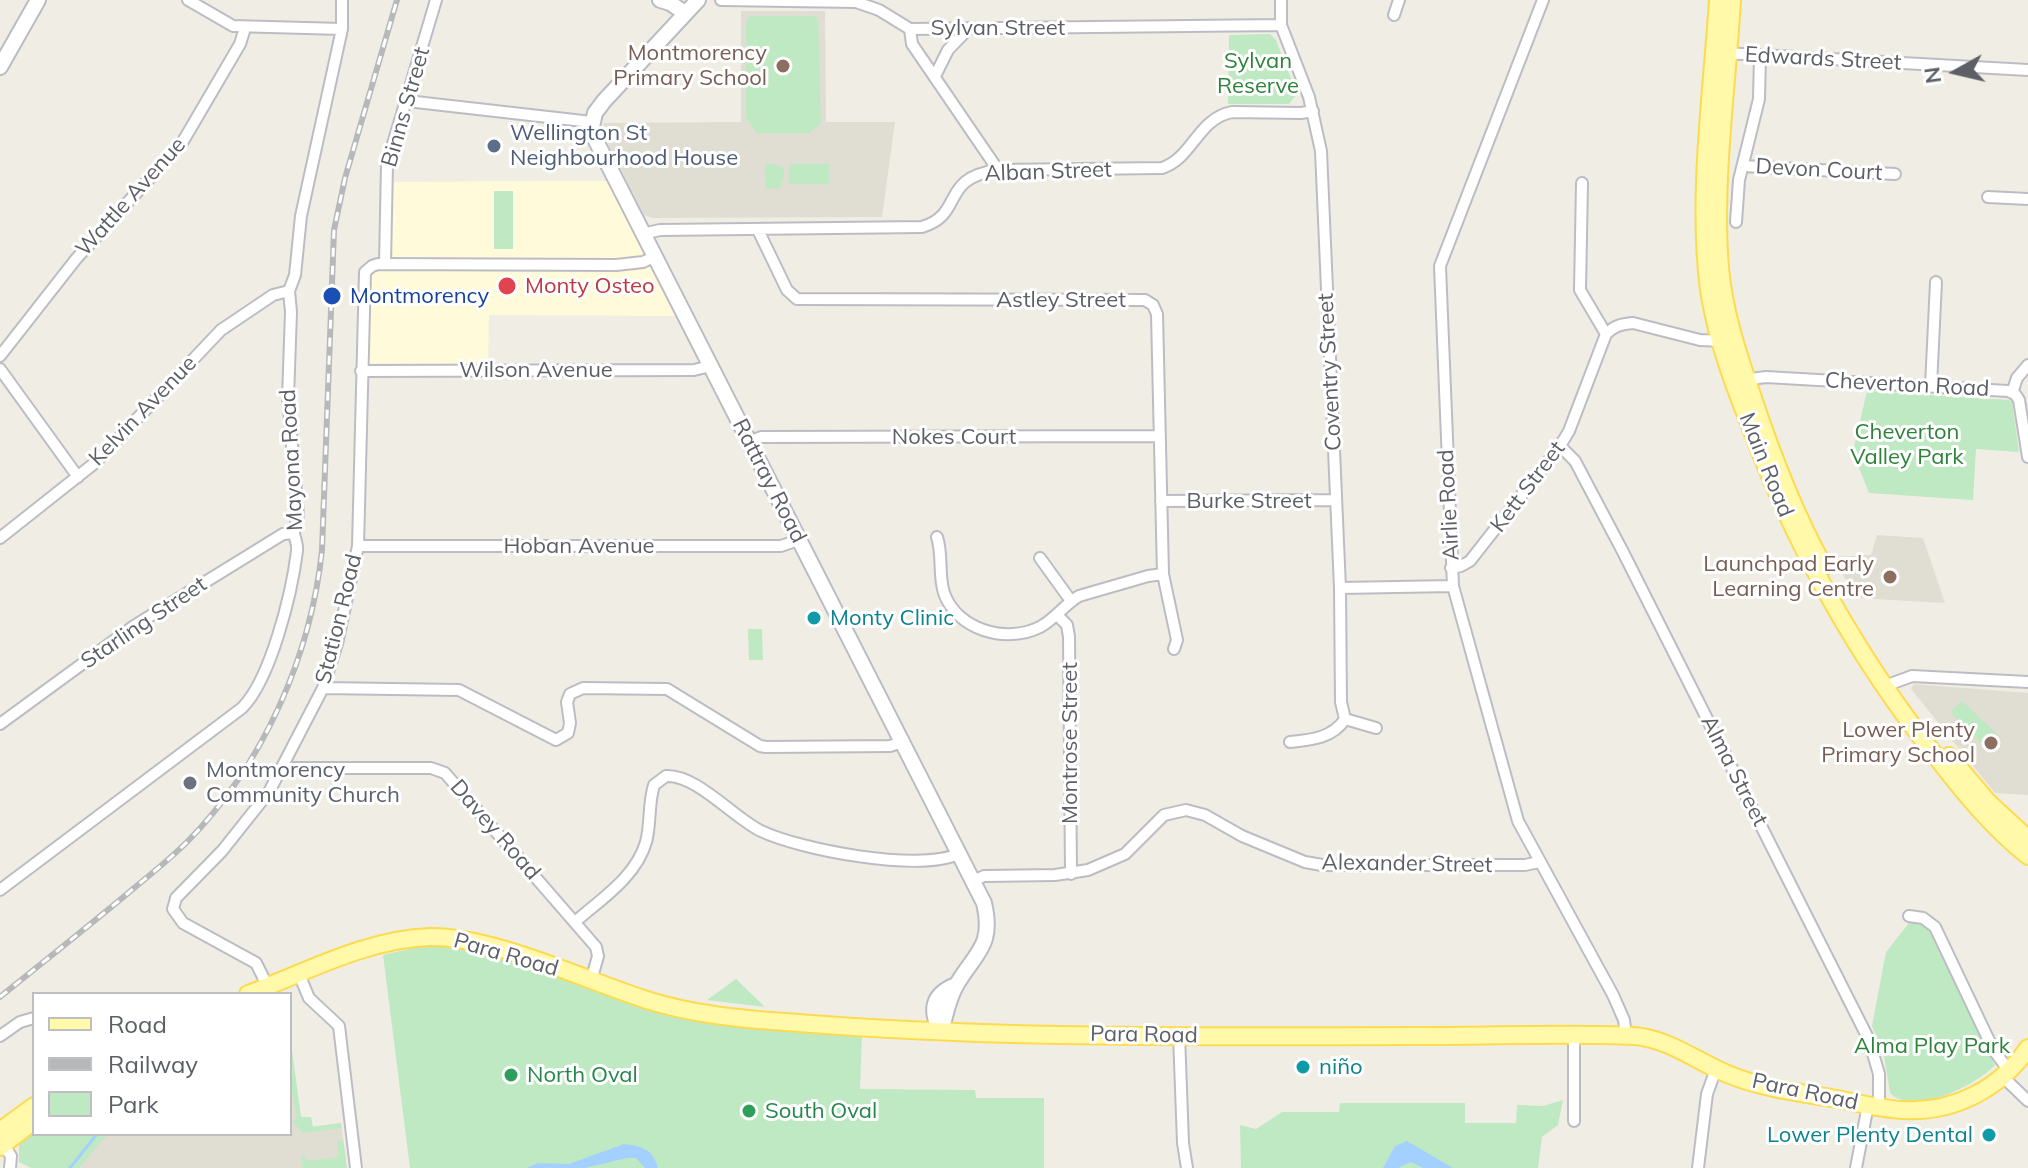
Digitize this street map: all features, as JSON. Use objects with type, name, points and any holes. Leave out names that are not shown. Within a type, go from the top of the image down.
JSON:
[{"type":"main road","name":"Main Road","points":[[1718,0],[1721,53]]},
{"type":"main road","name":"Main Road","points":[[1732,0],[1721,53],[1705,229],[1709,287],[1740,381],[1793,531],[1881,683],[1904,717],[1984,815],[2028,856]]},
{"type":"main road","name":"Main Road","points":[[1740,381],[1800,521],[1893,683],[1970,781],[2028,839]]},
{"type":"main road","name":"Para Road","points":[[254,992],[390,942],[435,937],[483,945],[651,1001],[712,1014],[789,1023],[941,1031],[1631,1036],[1671,1044],[1716,1069],[1764,1086],[1914,1111],[1944,1107],[1975,1095],[2006,1074],[2028,1048]]},
{"type":"main road","points":[[1,1141],[32,1108]]},
{"type":"main road","points":[[1,1141],[32,1122]]},
{"type":"street","points":[[0,67],[38,0]]},
{"type":"street","points":[[188,0],[221,21],[245,28],[342,29]]},
{"type":"street","name":"Mayona Road","points":[[0,890],[249,701],[265,672],[285,608],[298,548],[294,533],[298,515],[289,414],[289,291],[295,275],[301,216],[342,29],[342,0]]},
{"type":"street","name":"Binns Street","points":[[385,264],[387,164],[436,0]]},
{"type":"street","points":[[660,0],[685,13]]},
{"type":"street","points":[[407,101],[592,122],[604,101],[698,0]]},
{"type":"street","name":"Sylvan Street","points":[[721,0],[856,2],[879,10],[910,29],[1281,25]]},
{"type":"street","name":"Coventry Street","points":[[1281,0],[1281,25],[1313,111],[1321,151],[1340,588],[1341,693],[1345,719]]},
{"type":"street","points":[[1394,15],[1399,0]]},
{"type":"street","name":"Airlie Road","points":[[1543,0],[1440,266],[1451,568],[1453,586],[1518,821],[1613,995],[1631,1036]]},
{"type":"street","name":"Wattle Avenue","points":[[0,356],[76,259],[182,143],[240,44],[245,28]]},
{"type":"street","points":[[935,76],[948,50],[969,28]]},
{"type":"street","points":[[910,29],[912,44],[998,170]]},
{"type":"street","name":"Edwards Street","points":[[1721,53],[2028,70]]},
{"type":"street","points":[[1736,222],[1743,166],[1759,99],[1760,55]]},
{"type":"street","name":"Alban Street","points":[[642,234],[660,230],[922,227],[944,215],[965,180],[976,173],[998,170],[1162,168],[1182,157],[1205,126],[1221,115],[1232,112],[1313,111]]},
{"type":"street","name":"Rattray Road","points":[[592,122],[594,140],[984,903],[988,919],[979,956],[956,985],[945,989],[934,1005],[933,1018],[941,1031]]},
{"type":"street","name":"Devon Court","points":[[1743,166],[1895,174]]},
{"type":"street","points":[[1582,183],[1580,290],[1606,334],[1617,326],[1633,323],[1700,340],[1727,340]]},
{"type":"street","points":[[1988,197],[2028,199]]},
{"type":"street","name":"Astley Street","points":[[758,230],[787,290],[797,299],[1149,302],[1157,314],[1163,574],[1177,640],[1174,649]]},
{"type":"street","points":[[385,264],[616,265],[643,262],[654,257]]},
{"type":"street","name":"Station Road","points":[[268,987],[256,963],[183,923],[173,909],[176,898],[253,814],[284,768],[323,688],[343,622],[358,546],[364,275],[372,266],[385,264]]},
{"type":"street","points":[[1931,386],[1936,282]]},
{"type":"street","name":"Kelvin Avenue","points":[[0,538],[96,462],[214,337],[273,295],[289,291]]},
{"type":"street","name":"Kett Street","points":[[1451,568],[1470,561],[1560,446],[1569,431],[1606,334]]},
{"type":"street","points":[[2012,393],[2017,378],[2028,365]]},
{"type":"street","name":"Wilson Avenue","points":[[361,371],[684,370],[710,366]]},
{"type":"street","points":[[0,369],[53,438],[78,477]]},
{"type":"street","name":"Cheverton Road","points":[[1740,381],[1766,377],[2012,393],[2019,400],[2028,457]]},
{"type":"street","name":"Nokes Court","points":[[749,442],[761,437],[1160,436]]},
{"type":"street","name":"Alma Street","points":[[1560,446],[1575,461],[1623,552],[1805,907],[1869,1040],[1879,1074],[1874,1106],[1856,1168]]},
{"type":"street","name":"Burke Street","points":[[1161,501],[1336,500]]},
{"type":"street","name":"Starling Street","points":[[0,724],[134,626],[283,534],[294,533]]},
{"type":"street","points":[[937,537],[942,551],[942,580],[946,597],[958,616],[971,625],[993,633],[1024,632],[1058,616],[1071,601],[1163,574]]},
{"type":"street","name":"Hoban Avenue","points":[[358,546],[781,546],[798,540]]},
{"type":"street","points":[[1040,558],[1071,601]]},
{"type":"street","points":[[1340,588],[1453,586]]},
{"type":"street","name":"Montrose Street","points":[[1058,616],[1067,625],[1069,637],[1071,874]]},
{"type":"street","points":[[1893,683],[1912,676],[2028,682]]},
{"type":"street","points":[[323,688],[459,690],[556,740],[568,733],[567,702],[574,691],[583,688],[657,688],[677,693],[760,746],[890,746],[902,742]]},
{"type":"street","points":[[1290,742],[1332,733],[1339,729],[1345,719],[1376,728]]},
{"type":"street","name":"Davey Road","points":[[284,768],[440,770],[598,952],[591,981]]},
{"type":"street","points":[[575,922],[631,869],[646,842],[654,785],[666,776],[680,778],[699,788],[761,831],[828,850],[911,862],[948,859],[958,854]]},
{"type":"street","name":"Alexander Street","points":[[973,881],[984,876],[1071,874],[1117,858],[1132,848],[1164,815],[1186,810],[1205,815],[1282,855],[1322,865],[1525,865],[1539,862]]},
{"type":"street","points":[[1909,916],[1923,918],[1935,927],[2006,1074],[2028,1101]]},
{"type":"street","points":[[299,974],[309,998],[339,1026],[356,1168]]},
{"type":"street","points":[[0,1036],[20,1022],[32,1019]]},
{"type":"street","points":[[1179,1035],[1183,1143],[1187,1168]]},
{"type":"street","points":[[1574,1036],[1574,1121]]},
{"type":"street","points":[[1698,1168],[1708,1086],[1716,1069]]},
{"type":"street","points":[[1,1141],[11,1156],[10,1168]]},
{"type":"shaded area","name":"Montmorency Primary School","points":[[741,11],[825,11],[826,122],[895,122],[882,217],[653,218],[644,215],[606,140],[603,123],[741,122]]},
{"type":"shaded area","points":[[611,181],[680,316],[489,315],[488,367],[363,367],[368,271],[386,266],[389,182]]},
{"type":"shaded area","name":"Launchpad Early Learning Centre","points":[[1877,535],[1923,538],[1945,603],[1856,598],[1833,557],[1871,555]]},
{"type":"shaded area","name":"Lower Plenty Primary School","points":[[1914,684],[2028,693],[2028,795],[1995,793],[1911,689]]},
{"type":"shaded area","points":[[292,1051],[302,1128],[341,1123],[346,1159],[306,1168],[34,1168],[40,1136],[292,1136]]},
{"type":"green space","points":[[752,16],[818,18],[821,123],[809,133],[757,133],[746,118],[746,24]]},
{"type":"green space","name":"Sylvan Reserve","points":[[1270,34],[1276,40],[1297,94],[1289,104],[1228,104],[1229,35]]},
{"type":"green space","points":[[765,163],[783,166],[780,188],[766,189]]},
{"type":"green space","points":[[789,164],[829,164],[829,184],[789,184]]},
{"type":"green space","points":[[494,191],[513,191],[513,249],[494,249]]},
{"type":"green space","name":"Cheverton Valley Park","points":[[1867,391],[2009,400],[2012,402],[2019,452],[1976,449],[1973,500],[1869,493],[1851,448],[1854,447]]},
{"type":"green space","points":[[748,629],[762,629],[763,660],[749,660]]},
{"type":"green space","points":[[1962,701],[1998,735],[1998,738],[1988,738],[1987,749],[1950,712]]},
{"type":"green space","name":"Alma Play Park","points":[[1909,923],[1923,923],[1930,930],[1995,1065],[1960,1089],[1914,1102],[1901,1100],[1890,1093],[1884,1056],[1872,1026],[1886,952]]},
{"type":"green space","points":[[426,945],[464,947],[636,1003],[862,1035],[860,1089],[975,1090],[976,1098],[1044,1098],[1044,1168],[410,1168],[383,955]]},
{"type":"green space","points":[[736,979],[765,1007],[707,1000]]},
{"type":"green space","points":[[292,1051],[301,1117],[311,1117],[313,1127],[341,1123],[342,1128],[303,1133],[293,1122],[297,1117],[292,1092]]},
{"type":"green space","points":[[1563,1100],[1558,1125],[1542,1137],[1538,1168],[1241,1168],[1240,1125],[1256,1129],[1282,1112],[1339,1112],[1340,1103],[1465,1103],[1465,1123],[1516,1123],[1517,1105],[1543,1106]]},
{"type":"green space","points":[[32,1132],[32,1136],[106,1136],[79,1168],[31,1168],[19,1162],[19,1142]]},
{"type":"green space","points":[[343,1139],[347,1168],[303,1168],[301,1158],[304,1154],[306,1161],[338,1157],[337,1143]]},
{"type":"water","points":[[1407,1141],[1453,1168],[1423,1168],[1411,1162],[1398,1168],[1383,1168],[1395,1146]]},
{"type":"water","points":[[624,1144],[646,1150],[658,1168],[645,1168],[636,1158],[627,1158],[585,1168],[527,1168],[538,1163],[569,1164]]},
{"type":"waterway","points":[[70,1168],[95,1136]]},
{"type":"railway","points":[[0,997],[187,842],[239,779],[279,707],[307,630],[322,550],[334,230],[345,178],[397,0]]},
{"type":"place","name":"Montmorency Primary School","points":[[783,66]]},
{"type":"place","name":"Wellington St Neighbourhood House","points":[[494,146]]},
{"type":"place","name":"Monty Osteo","points":[[507,286]]},
{"type":"place","name":"Montmorency","points":[[332,296]]},
{"type":"place","name":"Launchpad Early Learning Centre","points":[[1890,577]]},
{"type":"place","name":"Monty Clinic","points":[[814,618]]},
{"type":"place","name":"Lower Plenty Primary School","points":[[1991,743]]},
{"type":"place","name":"Montmorency Community Church","points":[[190,783]]},
{"type":"place","name":"niño","points":[[1303,1067]]},
{"type":"place","name":"North Oval","points":[[511,1075]]},
{"type":"place","name":"South Oval","points":[[749,1111]]},
{"type":"place","name":"Lower Plenty Dental","points":[[1989,1135]]}]
